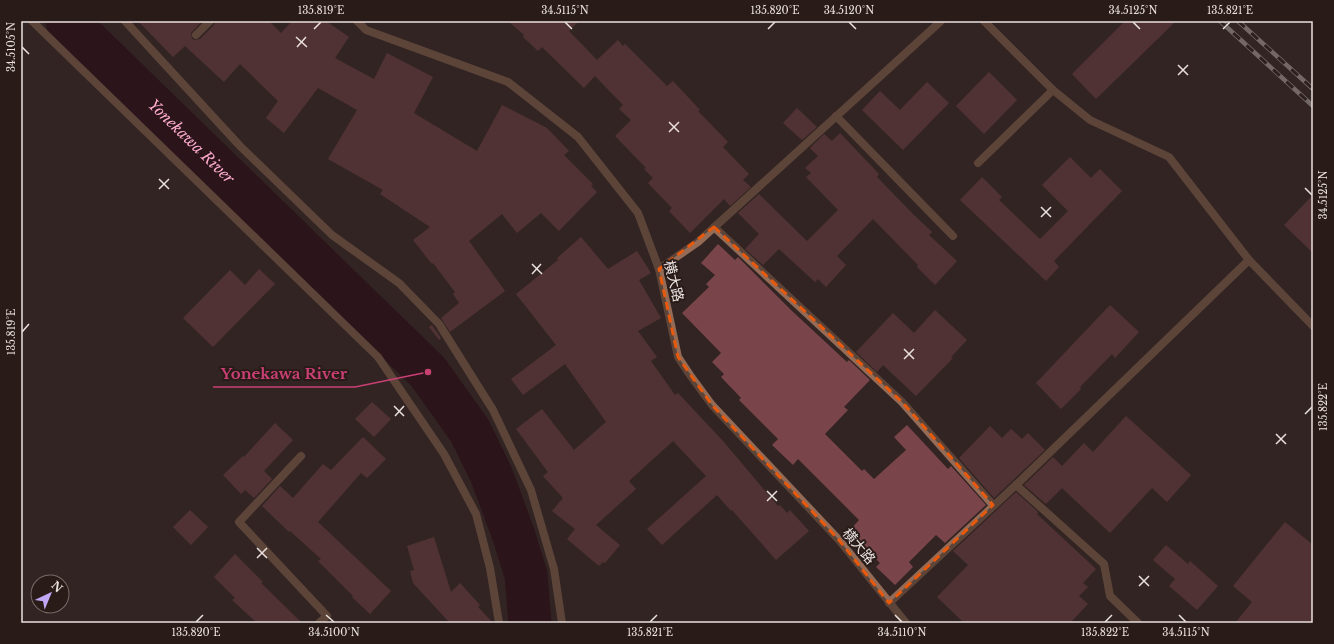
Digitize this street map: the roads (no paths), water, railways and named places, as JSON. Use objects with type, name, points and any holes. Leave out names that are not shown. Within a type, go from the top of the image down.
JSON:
[{"type":"street","points":[[32,21],[378,357],[444,454],[476,514],[490,568],[499,623]]},
{"type":"street","points":[[125,21],[240,146],[310,214],[332,235],[399,282],[439,324],[493,410],[531,490],[554,569],[562,623]]},
{"type":"street","points":[[196,35],[210,21]]},
{"type":"street","name":"横大路","points":[[356,21],[366,30],[508,82],[578,137],[638,213],[659,269],[678,357],[690,375],[712,405],[839,540],[906,623]]},
{"type":"street","points":[[659,269],[698,242],[941,21]]},
{"type":"street","points":[[984,21],[1053,90],[1090,120],[1169,157],[1249,260],[1313,326]]},
{"type":"street","points":[[978,163],[1053,90]]},
{"type":"street","points":[[836,116],[953,236]]},
{"type":"street","points":[[714,227],[902,402],[993,505]]},
{"type":"street","points":[[889,603],[1016,485],[1249,260]]},
{"type":"street","points":[[300,456],[239,522],[327,616],[319,623]]},
{"type":"street","points":[[1016,485],[1104,564],[1110,596],[1138,623]]},
{"type":"waterway","name":"Yonekawa River","points":[[67,21],[428,372],[470,431],[491,474],[514,536],[526,575],[530,623]]},
{"type":"railway","points":[[1220,21],[1313,106]]},
{"type":"railway","points":[[1238,21],[1313,89]]},
{"type":"place","name":"Yonekawa River","points":[[428,372]]}]
